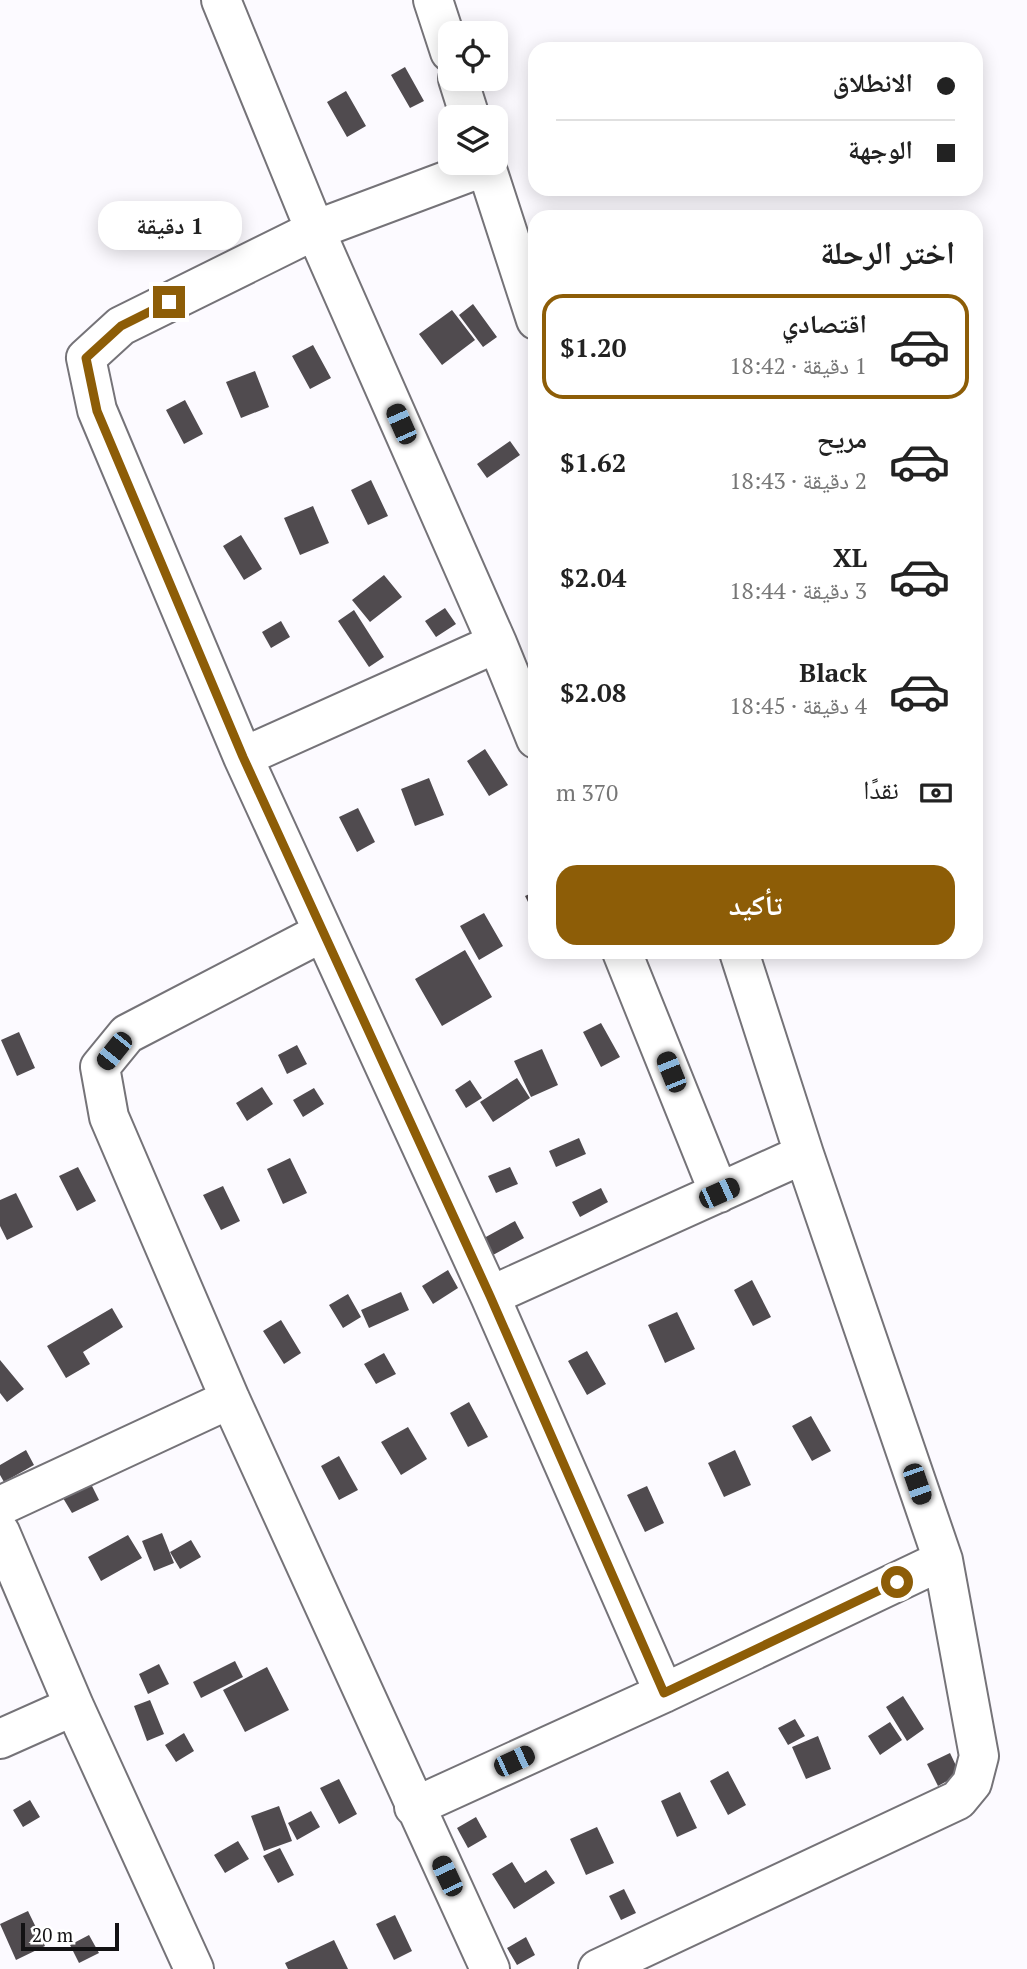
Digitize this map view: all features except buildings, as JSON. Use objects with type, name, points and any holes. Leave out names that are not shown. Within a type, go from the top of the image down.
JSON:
[{"type":"street","points":[[221,0],[315,230],[528,720]]},
{"type":"street","points":[[433,0],[440,21]]},
{"type":"street","points":[[457,175],[315,230],[121,326],[86,358],[97,411],[243,757],[490,1296],[664,1693]]},
{"type":"street","points":[[489,175],[528,296]]},
{"type":"street","points":[[243,757],[496,643]]},
{"type":"street","points":[[323,932],[127,1034],[100,1067],[109,1117],[230,1399],[490,1969]]},
{"type":"street","points":[[625,959],[719,1193]]},
{"type":"street","points":[[598,1969],[958,1800],[972,1783],[979,1756],[943,1560],[804,1154],[741,959]]},
{"type":"street","points":[[490,1296],[804,1154]]},
{"type":"street","points":[[0,1506],[230,1399]]},
{"type":"street","points":[[0,1532],[194,1969]]},
{"type":"street","points":[[414,1807],[664,1693],[943,1560]]},
{"type":"street","points":[[0,1739],[75,1706]]},
{"type":"route","points":[[169,302],[121,326],[86,358],[97,411],[243,757],[490,1296],[664,1693],[897,1582]]}]
